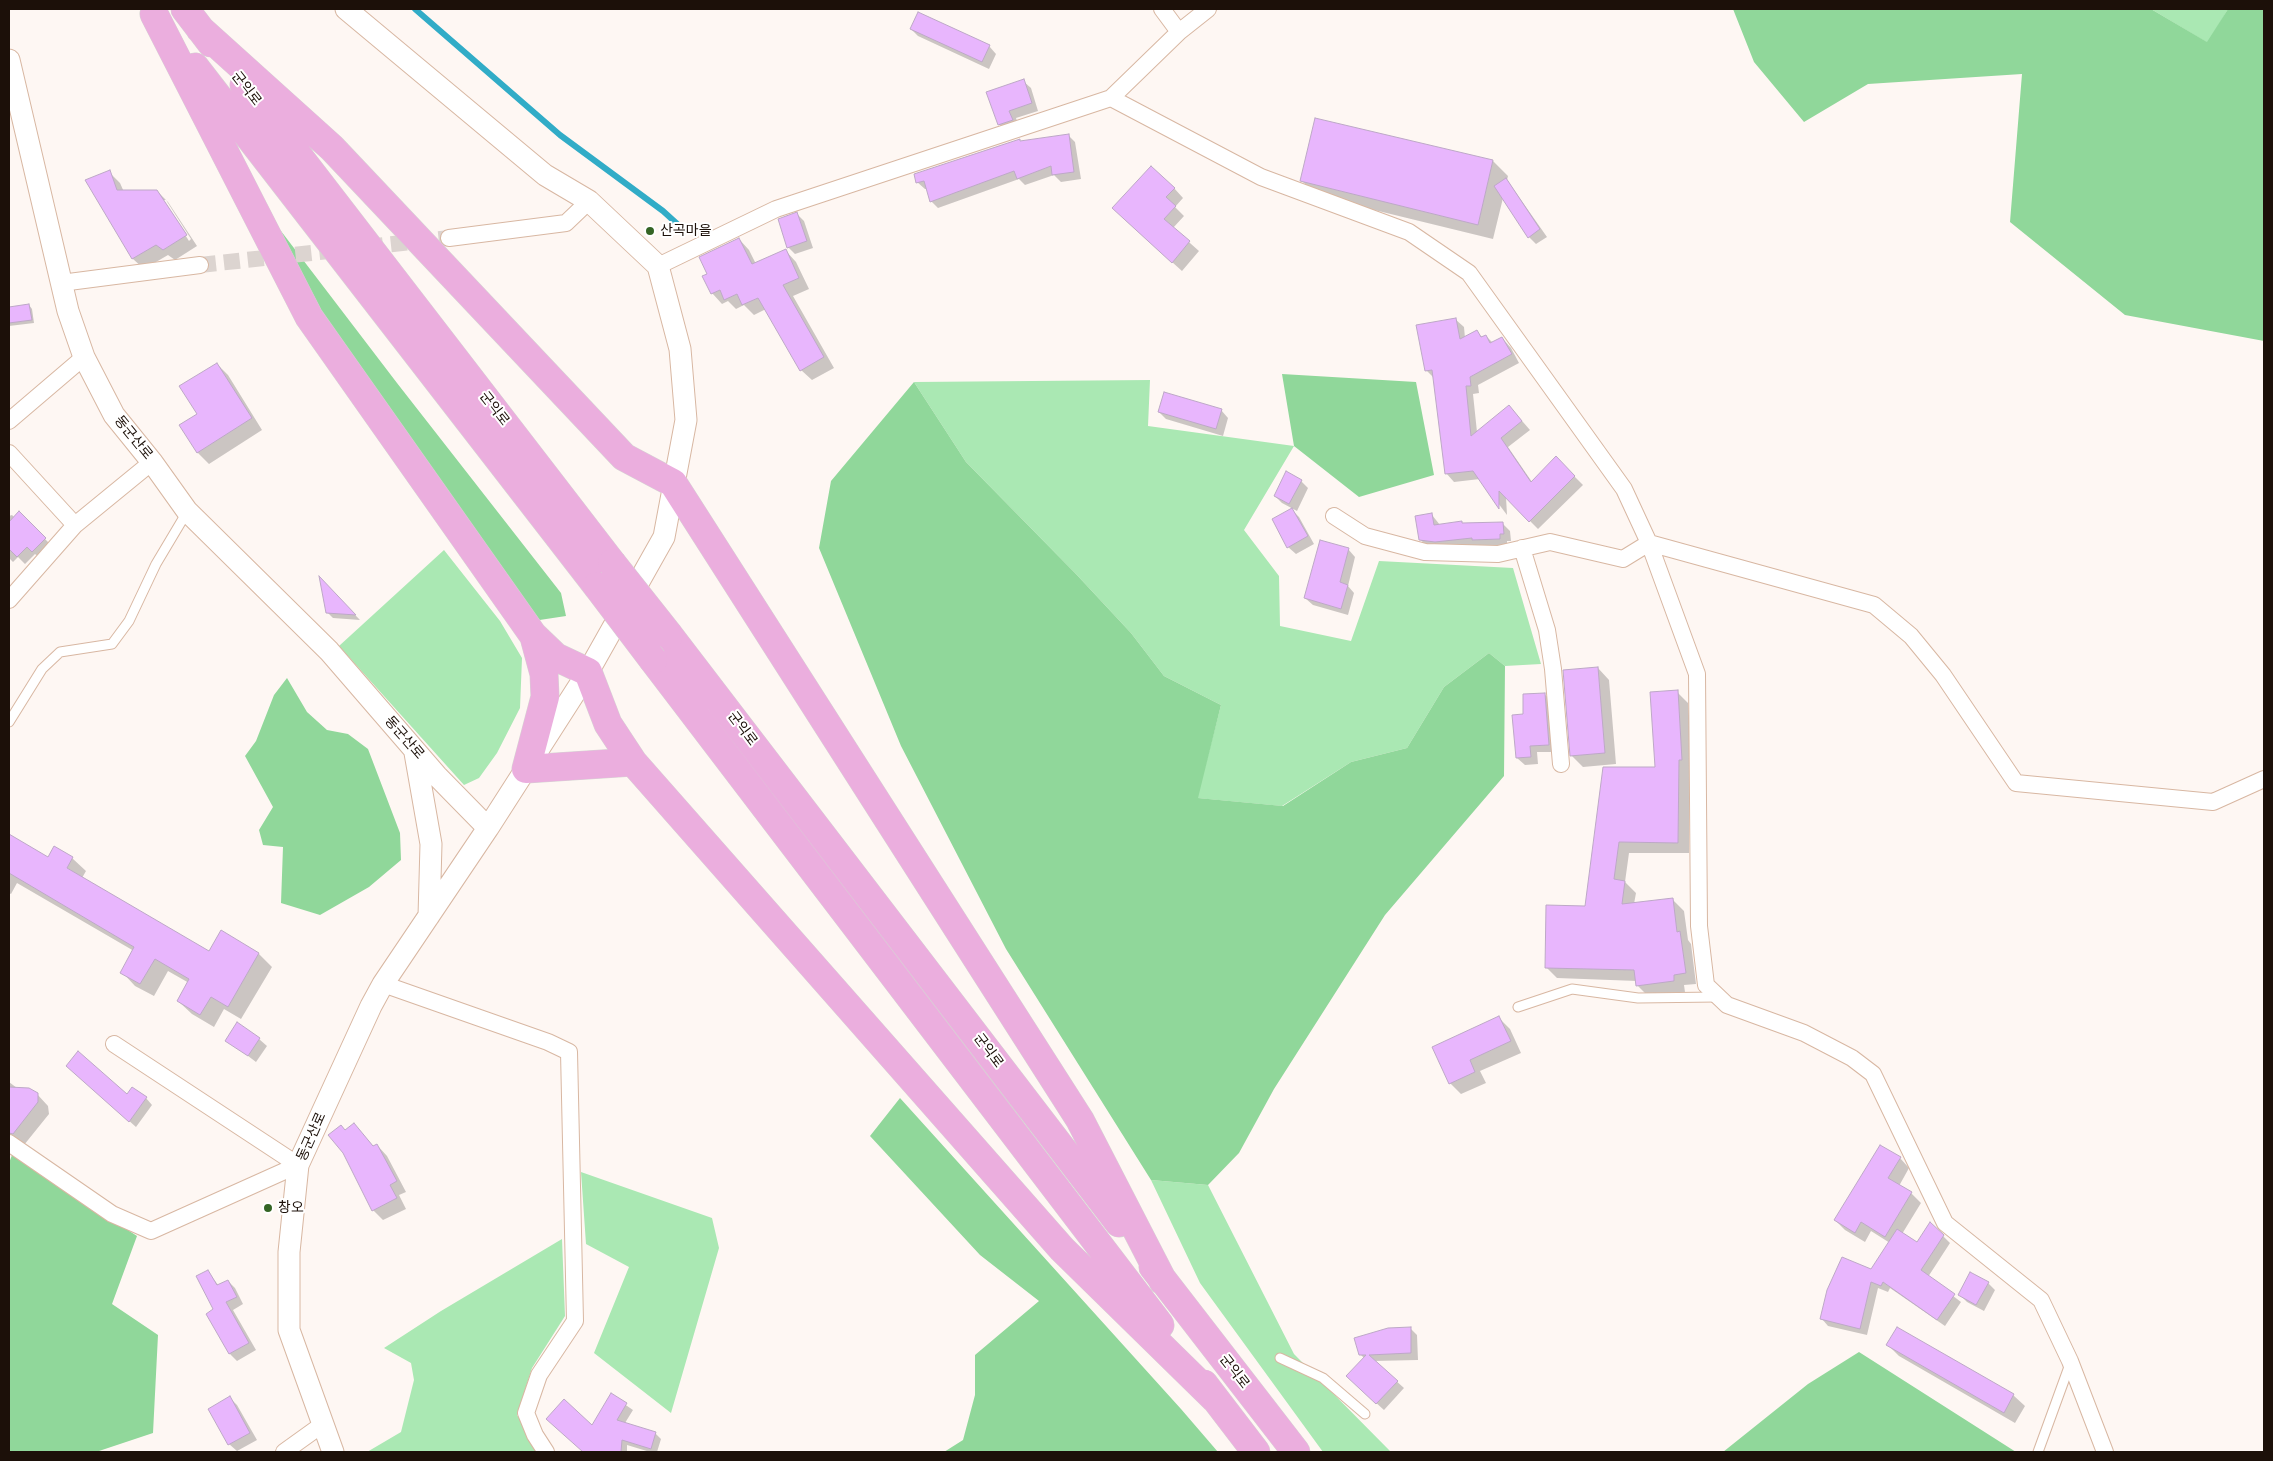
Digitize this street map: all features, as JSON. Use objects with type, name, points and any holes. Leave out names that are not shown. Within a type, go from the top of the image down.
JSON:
[{"type":"highway","name":"군익로","points":[[152,12],[597,586],[1256,1452]]},
{"type":"highway","points":[[152,12],[308,317],[533,635],[556,657],[588,672],[608,724],[633,762],[1062,1249],[1215,1399]]},
{"type":"highway","name":"군익로","points":[[192,19],[669,635],[1296,1452]]},
{"type":"highway","points":[[192,19],[332,148],[624,457],[673,482],[1080,1120],[1164,1281]]},
{"type":"highway","points":[[533,635],[544,674],[545,697],[526,769],[633,762]]},
{"type":"street","points":[[346,9],[545,175],[589,201],[658,266],[680,349],[686,420],[664,537],[588,672],[488,828]]},
{"type":"street","points":[[1162,9],[1179,32]]},
{"type":"street","points":[[658,266],[776,209],[1111,98],[1179,32],[1208,9]]},
{"type":"street","name":"동군산로","points":[[9,60],[61,283],[84,357],[114,415],[152,462],[187,511],[329,650],[414,750],[488,828],[383,984],[371,1006],[298,1165],[289,1252],[289,1330],[333,1452]]},
{"type":"street","points":[[1111,98],[1261,177],[1409,232],[1468,273],[1624,488],[1649,543],[1697,674],[1699,926],[1706,986],[1727,1005],[1804,1033],[1852,1058],[1873,1074],[1945,1223],[2041,1300],[2070,1361],[2105,1452]]},
{"type":"street","points":[[450,238],[566,223],[589,201]]},
{"type":"street","points":[[61,283],[200,265]]},
{"type":"street","points":[[9,421],[84,357]]},
{"type":"street","points":[[9,454],[75,524]]},
{"type":"street","points":[[9,600],[75,524],[152,462]]},
{"type":"street","points":[[1334,516],[1365,536],[1425,552],[1498,554],[1550,542],[1623,559],[1649,543],[1874,605],[1911,636],[1943,675],[2016,783],[2213,802],[2264,779]]},
{"type":"street","points":[[1522,548],[1547,630],[1553,669],[1561,764]]},
{"type":"street","points":[[414,750],[431,844],[429,916]]},
{"type":"street","points":[[383,984],[548,1042],[569,1052],[575,1321],[539,1375],[526,1413],[535,1436],[546,1452]]},
{"type":"street","points":[[114,1044],[298,1165]]},
{"type":"street","points":[[9,1143],[112,1214],[151,1231],[298,1165]]},
{"type":"street","points":[[284,1452],[323,1424]]},
{"type":"lane","points":[[9,722],[42,669],[60,652],[112,644],[129,621],[156,564],[187,511]]},
{"type":"lane","points":[[1518,1007],[1572,988],[1638,998],[1718,997]]},
{"type":"lane","points":[[1280,1358],[1323,1378],[1365,1414]]},
{"type":"lane","points":[[2038,1452],[2070,1361]]},
{"type":"green space","points":[[1733,9],[2151,9],[2207,42],[2228,9],[2264,9],[2264,341],[2125,315],[2010,222],[2022,74],[1868,84],[1804,122],[1754,62]]},
{"type":"green space","points":[[2151,9],[2228,9],[2208,43]]},
{"type":"green space","points":[[226,159],[397,383],[561,593],[566,616],[533,621],[416,466]]},
{"type":"green space","points":[[1282,374],[1416,382],[1434,475],[1359,497],[1294,446]]},
{"type":"green space","points":[[1150,380],[1148,426],[1294,446],[1244,530],[1279,576],[1280,626],[1351,641],[1379,561],[1513,568],[1541,664],[1505,666],[1489,653],[1444,687],[1407,748],[1351,762],[1282,806],[1197,798],[1221,705],[1164,676],[1131,633],[966,462],[914,382]]},
{"type":"green space","points":[[914,382],[966,462],[1131,633],[1164,676],[1221,705],[1198,798],[1283,806],[1351,762],[1407,748],[1444,687],[1489,653],[1505,666],[1504,776],[1385,915],[1274,1089],[1239,1153],[1208,1185],[1151,1180],[1006,949],[901,746],[819,548],[831,481]]},
{"type":"green space","points":[[444,550],[500,621],[522,658],[520,708],[497,753],[479,778],[464,785],[339,646]]},
{"type":"green space","points":[[287,678],[307,712],[327,730],[348,734],[368,749],[400,833],[401,860],[369,887],[320,915],[281,903],[283,847],[263,845],[259,830],[273,807],[245,756],[256,741],[274,695]]},
{"type":"green space","points":[[900,1098],[1218,1452],[944,1452],[963,1440],[975,1395],[975,1355],[1039,1301],[980,1255],[870,1136]]},
{"type":"green space","points":[[12,1155],[137,1236],[112,1304],[158,1335],[153,1433],[96,1452],[9,1452],[9,1163]]},
{"type":"green space","points":[[581,1172],[712,1218],[719,1248],[671,1413],[594,1353],[629,1267],[586,1244]]},
{"type":"green space","points":[[1151,1180],[1208,1185],[1294,1354],[1391,1452],[1323,1452],[1200,1283]]},
{"type":"green space","points":[[562,1239],[565,1316],[532,1368],[517,1415],[539,1452],[367,1452],[401,1432],[414,1380],[411,1363],[384,1348],[441,1311]]},
{"type":"green space","points":[[1859,1352],[2016,1452],[1723,1452],[1808,1384]]},
{"type":"building","points":[[918,12],[990,45],[982,62],[910,29]]},
{"type":"building","points":[[1024,79],[1032,103],[1009,111],[1013,120],[998,125],[986,92]]},
{"type":"building","points":[[1315,118],[1493,160],[1478,225],[1300,181]]},
{"type":"building","points":[[1069,134],[1074,172],[1052,175],[1051,166],[1017,179],[1014,171],[930,202],[924,181],[916,183],[914,174],[1020,139],[1020,141]]},
{"type":"building","points":[[1151,166],[1175,188],[1166,197],[1176,206],[1164,219],[1190,241],[1172,263],[1112,208]]},
{"type":"building","points":[[110,170],[117,190],[157,190],[187,235],[163,250],[156,245],[132,259],[85,180]]},
{"type":"building","points":[[1506,178],[1540,229],[1528,238],[1494,186]]},
{"type":"building","points":[[797,212],[807,241],[787,248],[778,219]]},
{"type":"building","points":[[739,238],[752,264],[786,249],[799,278],[783,285],[824,357],[800,371],[758,298],[742,305],[737,294],[724,300],[720,290],[711,294],[702,276],[707,274],[699,257]]},
{"type":"building","points":[[29,304],[32,320],[9,323],[9,307]]},
{"type":"building","points":[[1456,318],[1460,339],[1477,330],[1481,337],[1486,335],[1490,343],[1502,337],[1512,354],[1470,377],[1471,386],[1466,386],[1471,436],[1509,405],[1522,421],[1501,438],[1531,482],[1556,456],[1575,476],[1529,522],[1499,491],[1499,509],[1473,471],[1445,474],[1432,370],[1425,371],[1416,325]]},
{"type":"building","points":[[217,363],[252,418],[197,453],[179,425],[197,414],[179,386]]},
{"type":"building","points":[[1164,392],[1222,409],[1216,429],[1158,412]]},
{"type":"building","points":[[1286,471],[1302,480],[1289,504],[1274,496]]},
{"type":"building","points":[[1292,508],[1308,536],[1287,548],[1272,519]]},
{"type":"building","points":[[19,511],[46,538],[32,552],[27,547],[17,557],[9,549],[9,522]]},
{"type":"building","points":[[1432,513],[1434,525],[1462,521],[1462,523],[1503,522],[1504,534],[1500,534],[1500,539],[1472,540],[1472,538],[1435,542],[1419,540],[1415,516]]},
{"type":"building","points":[[1320,540],[1349,548],[1340,582],[1348,585],[1341,609],[1304,598]]},
{"type":"building","points":[[319,576],[356,615],[326,613]]},
{"type":"building","points":[[1598,667],[1605,753],[1570,756],[1563,670]]},
{"type":"building","points":[[1678,690],[1682,760],[1679,760],[1678,843],[1619,842],[1614,879],[1625,881],[1622,904],[1673,898],[1677,932],[1680,931],[1686,973],[1674,975],[1674,981],[1636,986],[1634,970],[1545,968],[1546,905],[1585,906],[1603,767],[1655,767],[1650,692]]},
{"type":"building","points":[[1545,693],[1549,745],[1530,746],[1531,757],[1516,758],[1512,715],[1523,714],[1523,694]]},
{"type":"building","points":[[9,834],[48,857],[54,846],[73,857],[67,868],[209,951],[221,930],[259,953],[228,1007],[211,997],[200,1015],[177,1001],[189,979],[155,959],[140,984],[120,973],[134,947],[9,873]]},
{"type":"building","points":[[1499,1016],[1511,1041],[1470,1060],[1475,1072],[1449,1084],[1432,1047]]},
{"type":"building","points":[[237,1022],[260,1038],[248,1056],[225,1041]]},
{"type":"building","points":[[78,1051],[127,1094],[132,1087],[147,1097],[129,1122],[66,1066]]},
{"type":"building","points":[[9,1087],[29,1088],[38,1093],[38,1102],[13,1134],[9,1133]]},
{"type":"building","points":[[354,1123],[373,1146],[377,1144],[397,1181],[390,1185],[397,1198],[372,1211],[343,1153],[328,1135],[341,1125],[345,1130]]},
{"type":"building","points":[[1880,1145],[1901,1157],[1888,1178],[1912,1192],[1885,1237],[1861,1222],[1855,1233],[1834,1220]]},
{"type":"building","points":[[1930,1222],[1944,1235],[1921,1270],[1955,1294],[1937,1320],[1883,1282],[1881,1286],[1871,1282],[1860,1329],[1820,1319],[1827,1290],[1842,1257],[1871,1269],[1897,1229],[1917,1242]]},
{"type":"building","points":[[208,1270],[217,1285],[228,1280],[237,1297],[226,1302],[249,1343],[229,1354],[206,1314],[213,1309],[196,1276]]},
{"type":"building","points":[[1970,1272],[1989,1282],[1976,1305],[1958,1295]]},
{"type":"building","points":[[1411,1327],[1411,1353],[1369,1355],[1398,1381],[1376,1404],[1346,1376],[1366,1355],[1359,1355],[1354,1338],[1388,1328]]},
{"type":"building","points":[[1897,1327],[2014,1394],[2004,1413],[1886,1345]]},
{"type":"building","points":[[611,1393],[627,1403],[617,1420],[656,1432],[651,1449],[622,1440],[621,1452],[583,1452],[546,1419],[564,1399],[592,1425]]},
{"type":"building","points":[[230,1396],[250,1433],[228,1445],[208,1409]]},
{"type":"waterway","points":[[415,9],[560,135],[663,211],[685,231]]},
{"type":"tunnel","points":[[200,265],[449,238]]},
{"type":"place","name":"산곡마을","points":[[650,231]]},
{"type":"place","name":"창오","points":[[268,1208]]}]
